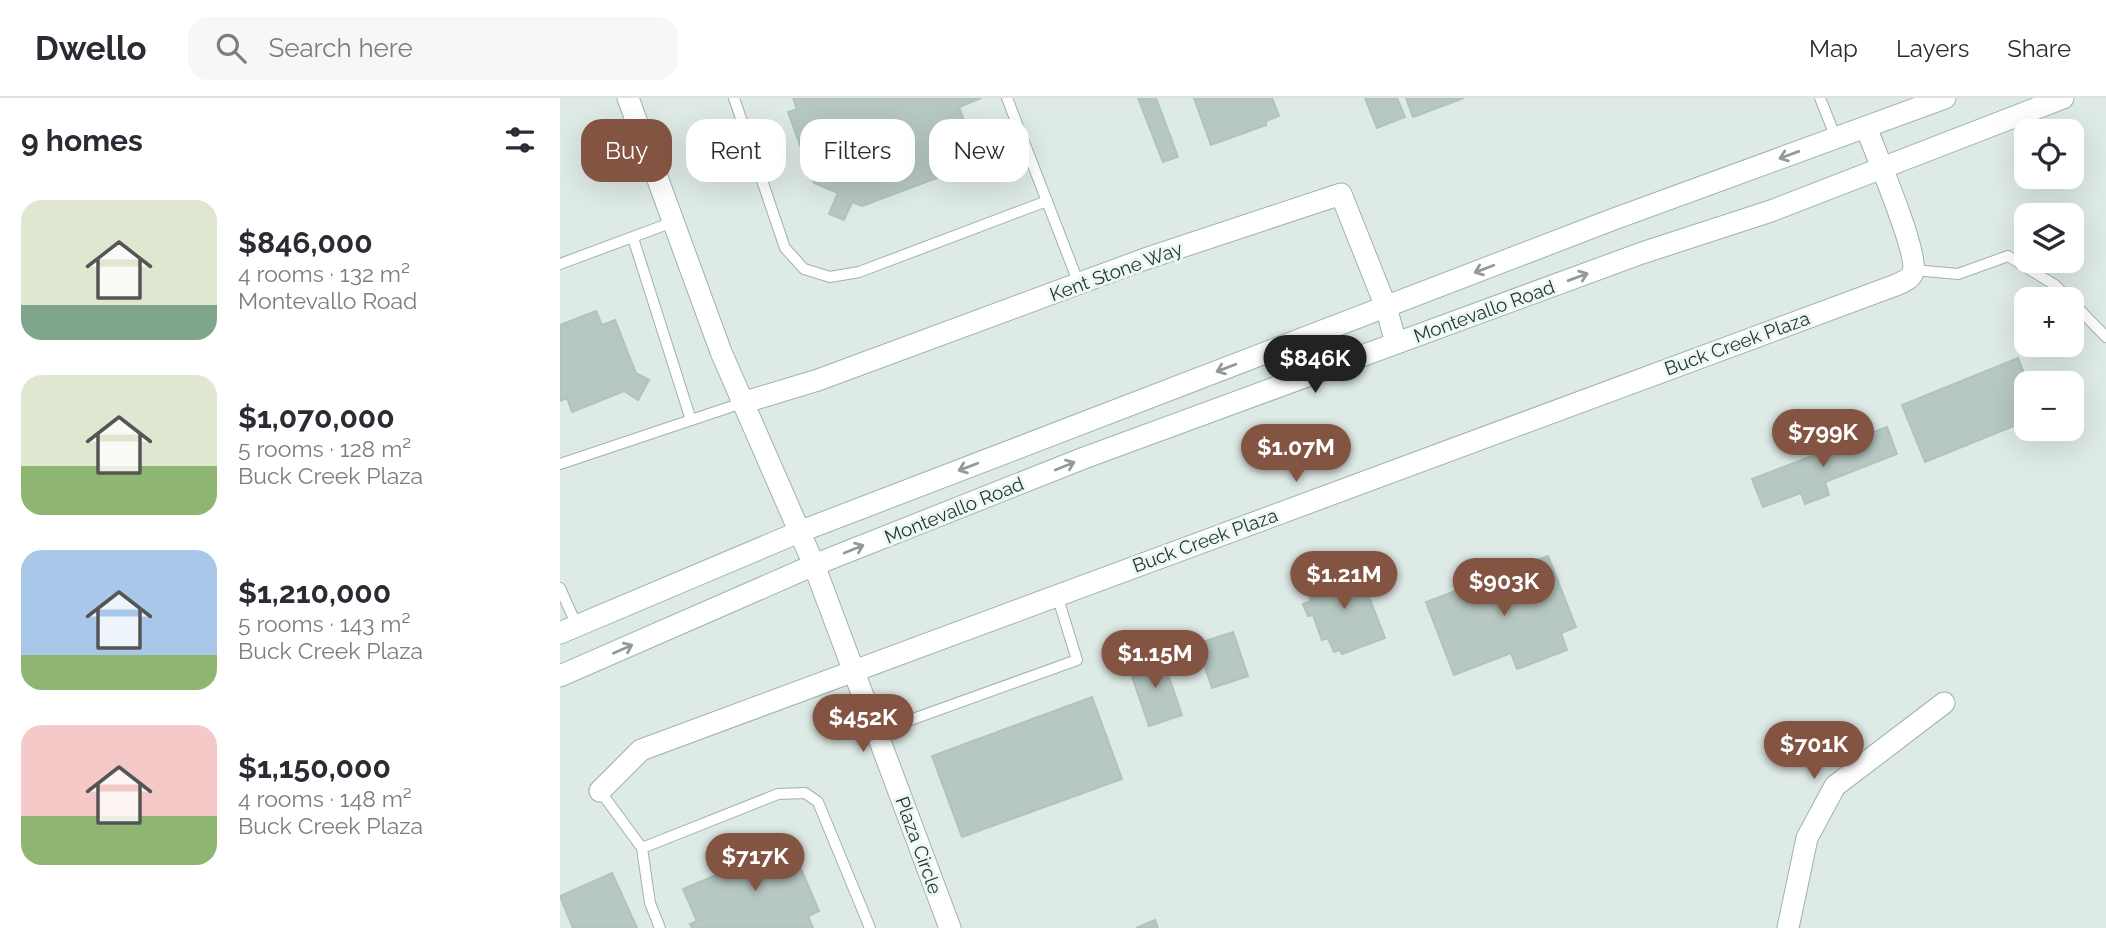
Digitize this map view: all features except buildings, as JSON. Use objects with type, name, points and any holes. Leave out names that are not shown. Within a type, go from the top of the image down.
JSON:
[{"type":"street","points":[[628,98],[720,352],[814,565]]},
{"type":"street","name":"Montevallo Road","points":[[568,630],[799,532],[1614,219],[1945,98]]},
{"type":"street","name":"Montevallo Road","points":[[560,676],[814,565],[1084,458],[1642,253],[1771,211],[2063,98]]},
{"type":"street","points":[[1866,127],[1900,213],[1914,270]]},
{"type":"street","name":"Kent Stone Way","points":[[742,404],[818,380],[1079,284],[1341,194],[1386,307],[1396,343]]},
{"type":"street","name":"Buck Creek Plaza","points":[[600,791],[641,750],[803,689],[855,673],[1057,595],[1896,285],[1910,278],[1914,270]]},
{"type":"street","name":"Plaza Circle","points":[[814,565],[950,928]]},
{"type":"street","points":[[1788,928],[1807,838],[1835,786],[1944,703]]},
{"type":"lane","points":[[734,98],[785,247],[804,269],[830,277],[859,272],[1047,201]]},
{"type":"lane","points":[[1007,98],[1079,284]]},
{"type":"lane","points":[[1820,98],[1836,138]]},
{"type":"lane","points":[[560,264],[673,222]]},
{"type":"lane","points":[[633,237],[691,420]]},
{"type":"lane","points":[[1914,270],[1958,274],[2008,256],[2057,287]]},
{"type":"lane","points":[[2084,313],[2104,332]]},
{"type":"lane","points":[[560,464],[742,404]]},
{"type":"lane","points":[[560,588],[568,630]]},
{"type":"lane","points":[[877,732],[1077,660],[1057,595]]},
{"type":"lane","points":[[600,791],[642,848],[650,903],[660,928]]},
{"type":"lane","points":[[642,848],[778,794],[805,793],[818,802],[870,928]]}]
